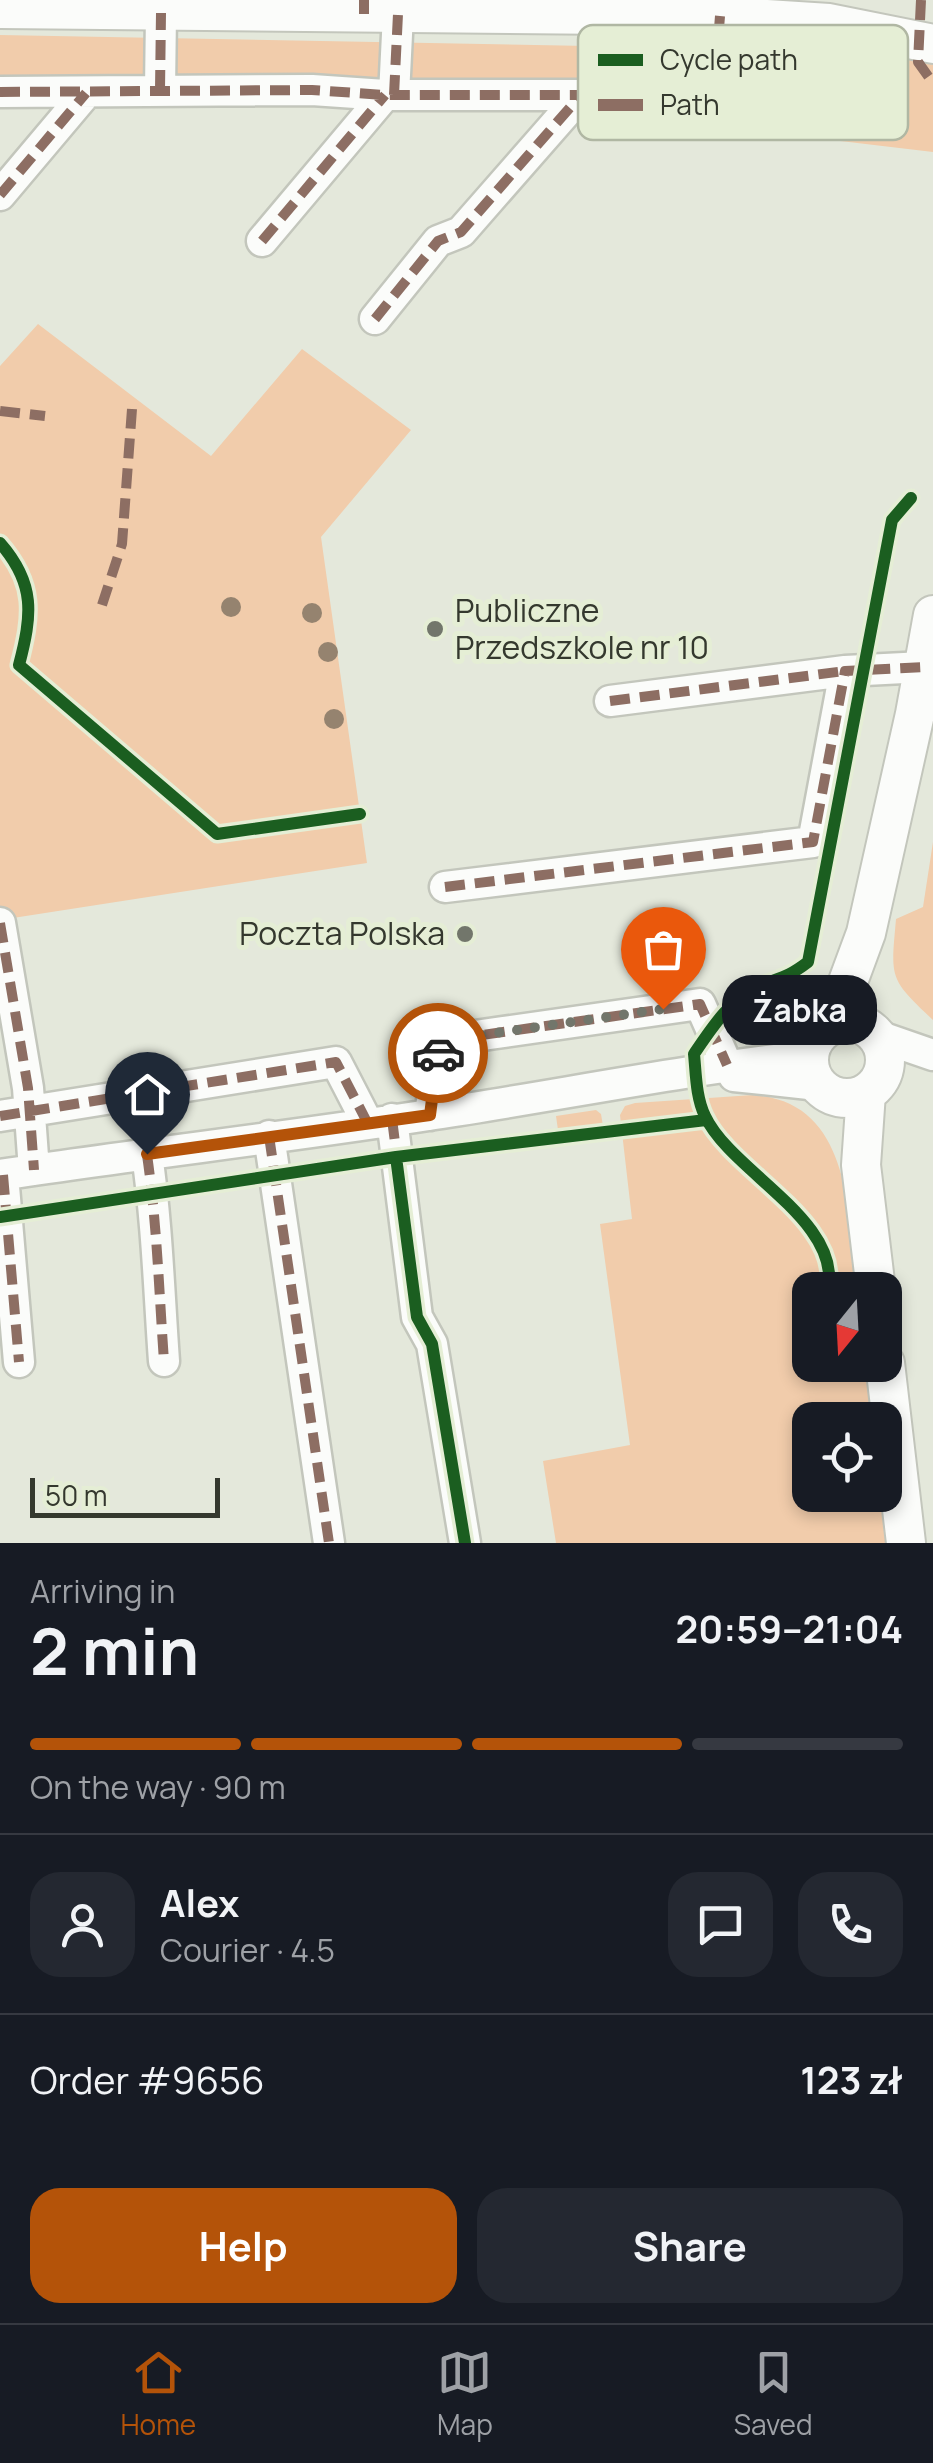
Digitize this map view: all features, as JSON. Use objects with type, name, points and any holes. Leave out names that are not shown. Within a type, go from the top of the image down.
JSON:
[{"type":"street","points":[[0,9],[160,13],[375,9],[720,16],[828,25]]},
{"type":"street","points":[[375,9],[390,95]]},
{"type":"street","points":[[160,13],[160,90]]},
{"type":"street","points":[[864,25],[933,14]]},
{"type":"street","points":[[719,25],[720,16]]},
{"type":"street","points":[[908,39],[933,44]]},
{"type":"street","points":[[0,92],[312,90],[390,95],[578,95]]},
{"type":"street","points":[[0,194],[86,93]]},
{"type":"street","points":[[262,241],[390,95]]},
{"type":"street","points":[[375,319],[438,240],[460,232],[578,98]]},
{"type":"street","points":[[874,1272],[847,1060],[866,933],[933,615]]},
{"type":"street","points":[[610,702],[845,671],[924,666]]},
{"type":"street","points":[[445,887],[813,842],[845,671]]},
{"type":"street","points":[[0,923],[14,1113],[34,1170]]},
{"type":"street","points":[[430,1115],[440,1041],[700,1004],[727,1065]]},
{"type":"street","points":[[696,1073],[727,1065],[933,1057]]},
{"type":"street","points":[[19,1362],[1,1175],[430,1115],[611,1084],[847,1060]]},
{"type":"street","points":[[14,1113],[336,1062],[380,1121],[418,1317],[432,1344],[465,1543]]},
{"type":"street","points":[[269,1136],[329,1543]]},
{"type":"street","points":[[147,1154],[157,1228],[155,1248],[164,1361]]},
{"type":"street","points":[[887,1382],[906,1543]]},
{"type":"shaded area","points":[[0,35],[578,46],[578,86],[0,76]]},
{"type":"shaded area","points":[[908,53],[933,56],[933,152],[832,140],[908,140]]},
{"type":"shaded area","points":[[38,324],[211,456],[302,349],[411,430],[321,537],[367,863],[0,920],[0,366]]},
{"type":"shaded area","points":[[933,842],[933,1020],[900,985],[893,954],[896,919],[923,907]]},
{"type":"shaded area","points":[[753,1095],[784,1101],[807,1115],[824,1135],[844,1186],[860,1272],[792,1272],[792,1382],[874,1382],[877,1402],[792,1402],[792,1512],[889,1512],[897,1543],[556,1543],[543,1461],[630,1445],[600,1224],[632,1219],[620,1115],[625,1106]]},
{"type":"shaded area","points":[[596,1110],[603,1126],[558,1130],[556,1116]]},
{"type":"marked path","points":[[364,0],[364,14]]},
{"type":"marked path","points":[[921,0],[918,62],[933,83]]},
{"type":"marked path","points":[[160,90],[161,13]]},
{"type":"marked path","points":[[394,95],[398,14]]},
{"type":"marked path","points":[[719,25],[720,16]]},
{"type":"marked path","points":[[0,92],[312,90],[385,95],[578,95]]},
{"type":"marked path","points":[[0,195],[86,93]]},
{"type":"marked path","points":[[262,241],[385,95]]},
{"type":"marked path","points":[[375,319],[438,241],[461,232],[578,98]]},
{"type":"marked path","points":[[102,605],[122,544],[132,409]]},
{"type":"marked path","points":[[0,411],[45,416]]},
{"type":"marked path","points":[[445,887],[813,842],[845,671],[924,667]]},
{"type":"marked path","points":[[610,701],[845,671]]},
{"type":"marked path","points":[[0,923],[28,1088],[34,1170]]},
{"type":"marked path","points":[[430,1115],[440,1041],[700,1004],[727,1065]]},
{"type":"marked path","points":[[0,1116],[336,1062],[367,1122]]},
{"type":"marked path","points":[[392,1119],[398,1166]]},
{"type":"marked path","points":[[269,1136],[329,1543]]},
{"type":"marked path","points":[[147,1155],[164,1361]]},
{"type":"marked path","points":[[3,1175],[19,1362]]},
{"type":"cycle path","points":[[828,1272],[818,1241],[802,1219],[718,1137],[705,1116],[698,1094],[694,1054],[739,999],[808,962],[892,520],[911,498]]},
{"type":"cycle path","points":[[0,543],[20,572],[28,601],[27,631],[19,665],[217,834],[360,814]]},
{"type":"cycle path","points":[[0,1217],[396,1157],[706,1120]]},
{"type":"cycle path","points":[[396,1157],[417,1317],[432,1344],[465,1543]]},
{"type":"way so far","points":[[438,1053],[440,1041],[663,1009]]},
{"type":"place","name":"Publiczne Przedszkole nr 10","points":[[435,629]]},
{"type":"place","name":"Poczta Polska","points":[[465,934]]},
{"type":"place","name":"Żabka","points":[[663,1009]]},
{"type":"route","points":[[147,1154],[430,1115],[438,1053]]}]
